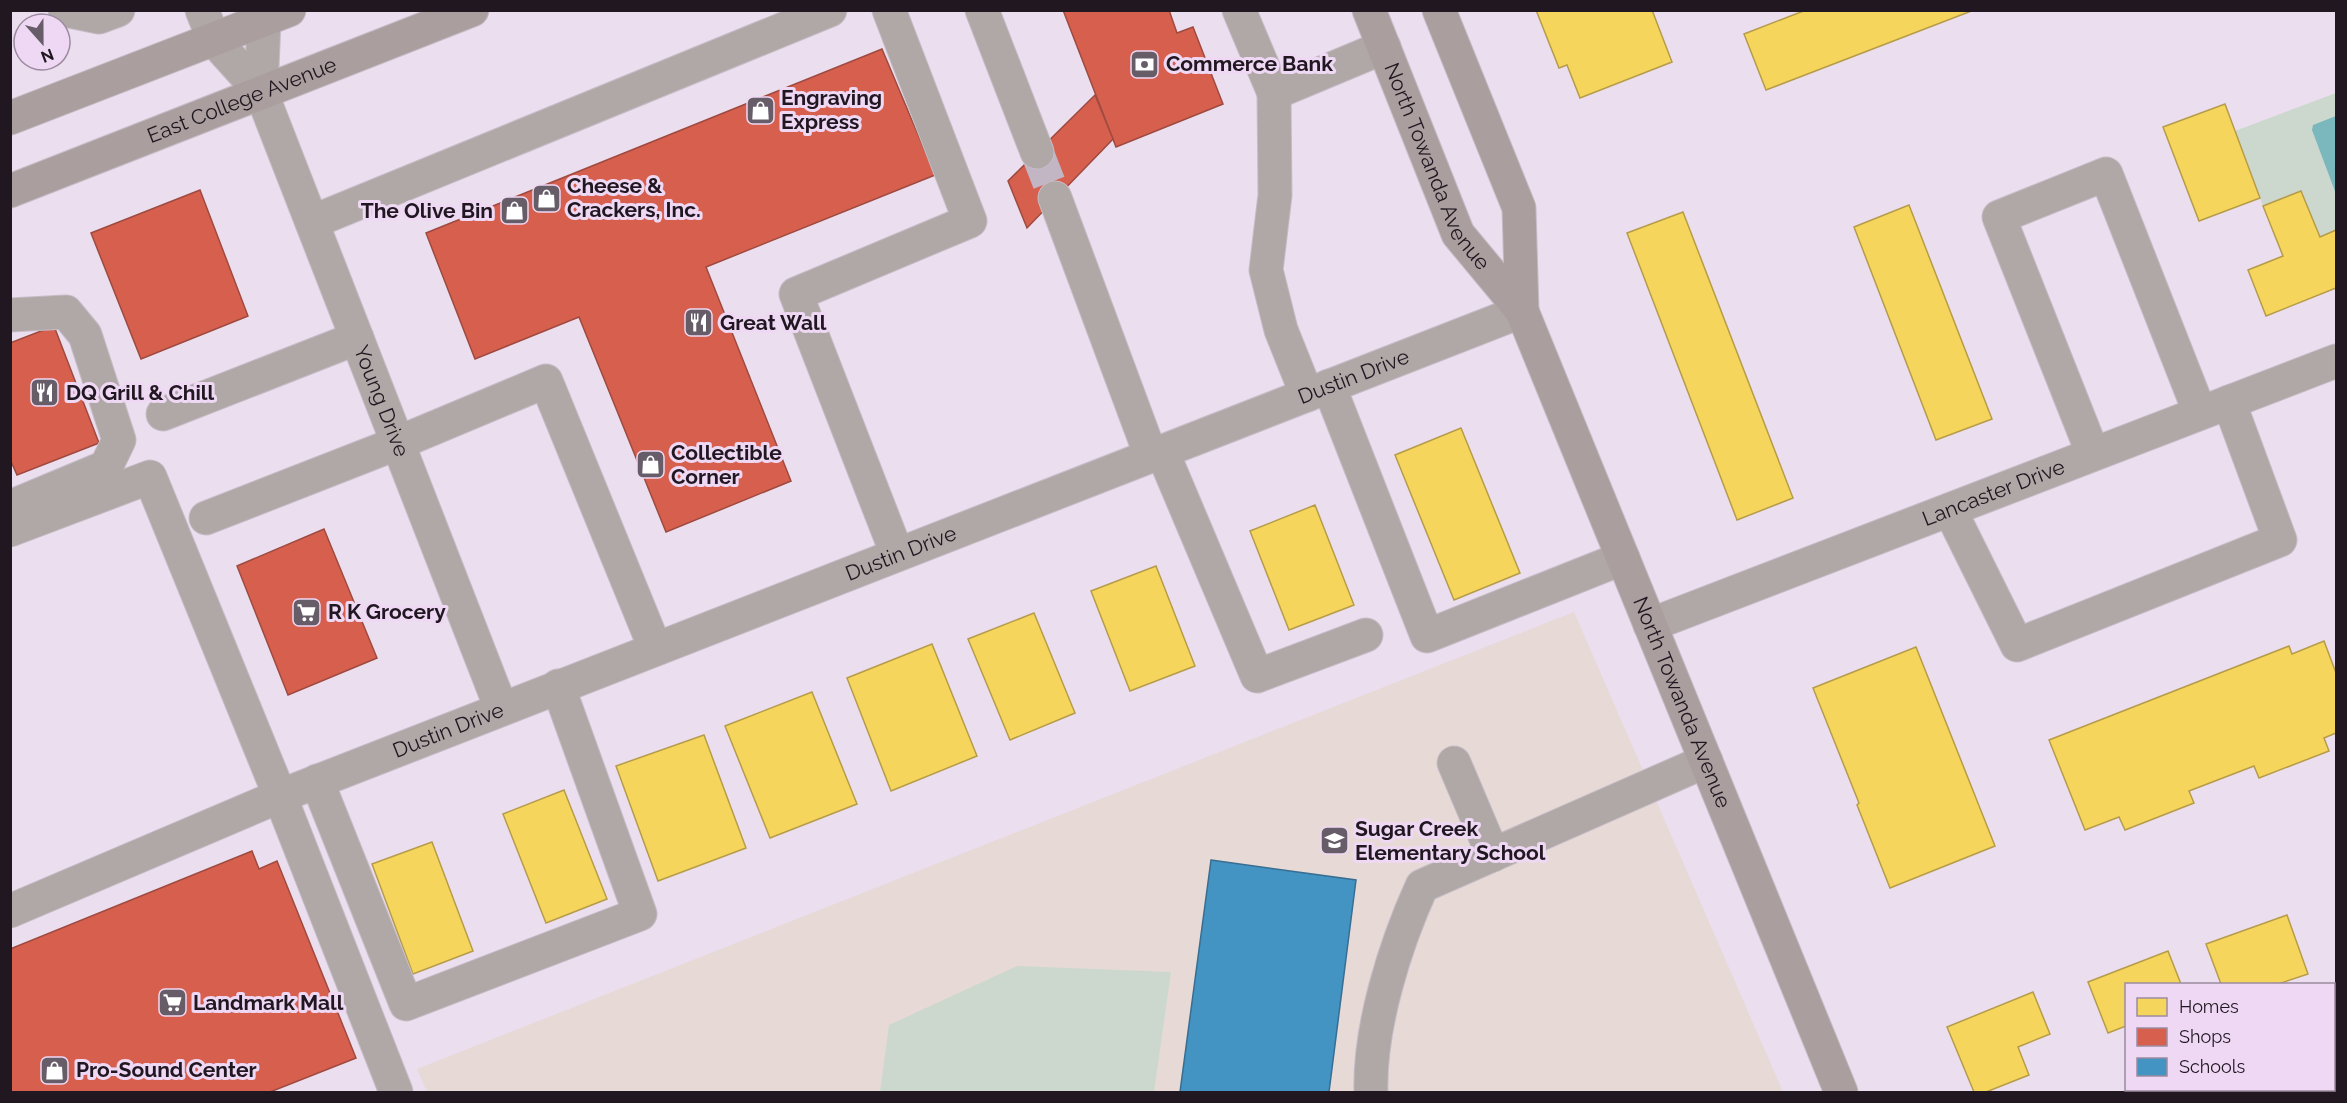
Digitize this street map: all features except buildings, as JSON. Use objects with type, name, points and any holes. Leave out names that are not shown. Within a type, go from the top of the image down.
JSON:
[{"type":"main road","name":"East College Avenue","points":[[10,191],[472,10]]},
{"type":"main road","name":"North Towanda Avenue","points":[[1370,10],[1458,234],[1522,310],[1840,1092]]},
{"type":"main road","name":"North Towanda Avenue","points":[[1439,10],[1519,208],[1522,310]]},
{"type":"main road","points":[[10,118],[208,25],[271,14]]},
{"type":"street","points":[[67,11],[99,17],[118,10]]},
{"type":"street","points":[[312,222],[830,10]]},
{"type":"street","points":[[889,10],[970,221],[796,294],[897,554]]},
{"type":"street","points":[[982,10],[1037,152]]},
{"type":"street","points":[[1239,10],[1274,93],[1275,195],[1266,270],[1281,330],[1318,390],[1427,636],[1623,558]]},
{"type":"street","points":[[261,92],[271,14]]},
{"type":"street","points":[[208,25],[261,92]]},
{"type":"street","points":[[1274,93],[1384,47]]},
{"type":"street","name":"Young Drive","points":[[261,92],[501,708]]},
{"type":"street","points":[[1950,510],[2017,645],[2280,540],[2215,408],[2106,174],[1999,217],[2093,454]]},
{"type":"street","points":[[1055,198],[1157,453],[1257,676],[1366,635]]},
{"type":"street","name":"Dustin Drive","points":[[10,911],[317,781],[1522,310]]},
{"type":"street","points":[[10,315],[66,312],[85,335],[119,440],[106,467],[10,507]]},
{"type":"street","points":[[163,414],[357,338]]},
{"type":"street","name":"Lancaster Drive","points":[[1650,625],[2337,361]]},
{"type":"street","points":[[206,518],[546,381],[655,648]]},
{"type":"street","points":[[10,530],[150,477],[280,796],[396,1092]]},
{"type":"street","points":[[317,781],[406,1004],[640,914],[558,686]]},
{"type":"street","points":[[1371,1092],[1370,1066],[1390,970],[1409,913],[1422,886],[1706,761]]},
{"type":"street","points":[[1454,763],[1492,855]]},
{"type":"shaded area","points":[[2336,93],[2336,231],[2320,237],[2263,206],[2235,131]]},
{"type":"shaded area","name":"Sugar Creek Elementary School","points":[[1574,612],[1783,1092],[427,1092],[417,1069]]},
{"type":"shaded area","points":[[1017,966],[1171,972],[1154,1092],[880,1092],[889,1025]]},
{"type":"water","points":[[2336,116],[2336,194],[2312,130],[2313,125]]},
{"type":"tunnel","points":[[1037,152],[1055,198]]},
{"type":"place","name":"Commerce Bank","points":[[1145,64]]},
{"type":"place","name":"Engraving Express","points":[[760,110]]},
{"type":"place","name":"Cheese & Crackers, Inc.","points":[[546,198]]},
{"type":"place","name":"The Olive Bin","points":[[514,211]]},
{"type":"place","name":"Great Wall","points":[[699,323]]},
{"type":"place","name":"DQ Grill & Chill","points":[[45,393]]},
{"type":"place","name":"Collectible Corner","points":[[650,465]]},
{"type":"place","name":"R K Grocery","points":[[307,612]]},
{"type":"place","name":"Sugar Creek Elementary School","points":[[1334,841]]},
{"type":"place","name":"Landmark Mall","points":[[172,1003]]},
{"type":"place","name":"Pro-Sound Center","points":[[55,1070]]}]
